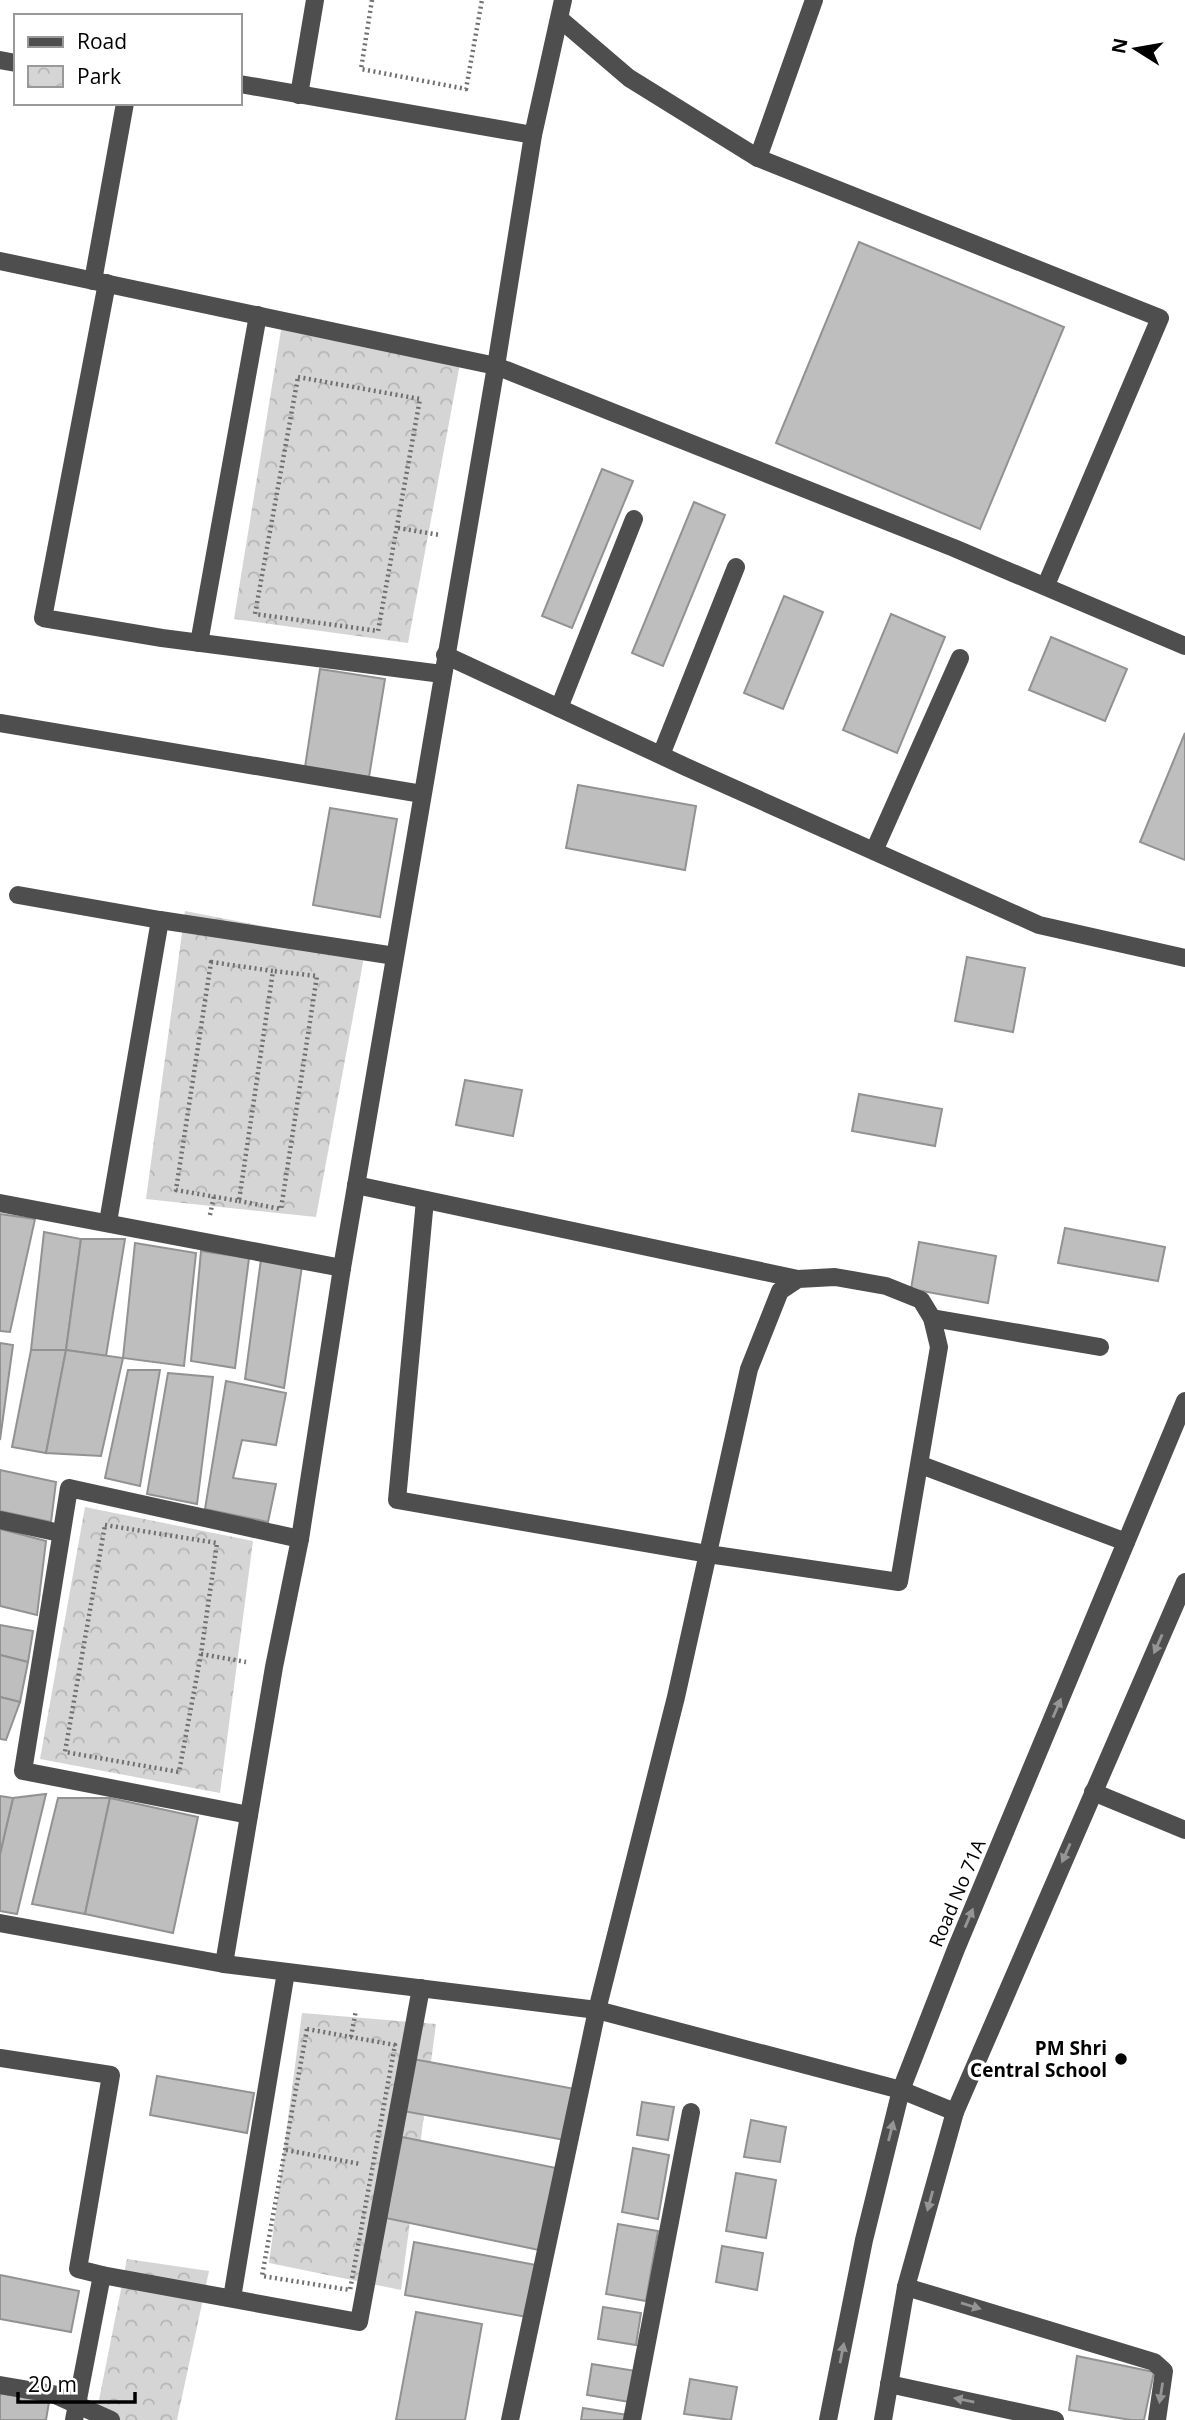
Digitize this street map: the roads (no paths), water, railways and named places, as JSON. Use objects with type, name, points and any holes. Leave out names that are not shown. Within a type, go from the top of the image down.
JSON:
[{"type":"street","points":[[299,95],[315,0]]},
{"type":"street","points":[[224,1964],[274,1667],[300,1539],[342,1268],[533,135],[563,0]]},
{"type":"street","points":[[758,158],[814,0]]},
{"type":"street","points":[[560,19],[629,78],[758,158],[1160,318],[1046,585]]},
{"type":"street","points":[[242,85],[533,135]]},
{"type":"street","points":[[125,105],[100,282],[43,618],[199,643],[442,674]]},
{"type":"street","points":[[0,261],[496,366],[1046,585],[1185,646]]},
{"type":"street","points":[[199,643],[258,315]]},
{"type":"street","points":[[559,708],[634,519]]},
{"type":"street","points":[[661,755],[736,567]]},
{"type":"street","points":[[445,655],[1040,925],[1185,958]]},
{"type":"street","points":[[874,851],[960,658]]},
{"type":"street","points":[[0,723],[422,794]]},
{"type":"street","points":[[18,895],[395,956]]},
{"type":"street","points":[[108,1222],[160,920]]},
{"type":"street","points":[[356,1185],[798,1279],[835,1277],[886,1286],[920,1300],[932,1318],[939,1347],[899,1582],[708,1554],[397,1500],[425,1200]]},
{"type":"street","points":[[0,1203],[342,1268]]},
{"type":"street","points":[[510,2420],[597,2010],[676,1697],[749,1369],[780,1291],[798,1279]]},
{"type":"street","points":[[932,1318],[1100,1347]]},
{"type":"street","name":"Road No 71A","points":[[828,2420],[864,2240],[901,2090],[956,1949],[1185,1401]]},
{"type":"street","points":[[920,1465],[1126,1542]]},
{"type":"street","points":[[249,1815],[23,1771],[60,1533],[69,1488],[300,1539]]},
{"type":"street","points":[[0,1520],[60,1533]]},
{"type":"street","points":[[883,2420],[906,2287],[954,2112],[1185,1582]]},
{"type":"street","points":[[1093,1792],[1185,1830]]},
{"type":"street","points":[[0,1923],[224,1964],[597,2010],[901,2090],[954,2112]]},
{"type":"street","points":[[232,2298],[286,1972]]},
{"type":"street","points":[[0,2058],[111,2075],[78,2269],[359,2322],[421,1988]]},
{"type":"street","points":[[632,2420],[691,2112]]},
{"type":"street","points":[[75,2413],[102,2274]]},
{"type":"street","points":[[906,2287],[1154,2361],[1164,2371],[1157,2420]]},
{"type":"street","points":[[889,2384],[1055,2420]]},
{"type":"street","points":[[0,2385],[53,2394],[75,2413],[111,2420]]},
{"type":"place","name":"PM Shri Central School","points":[[1121,2059]]}]
